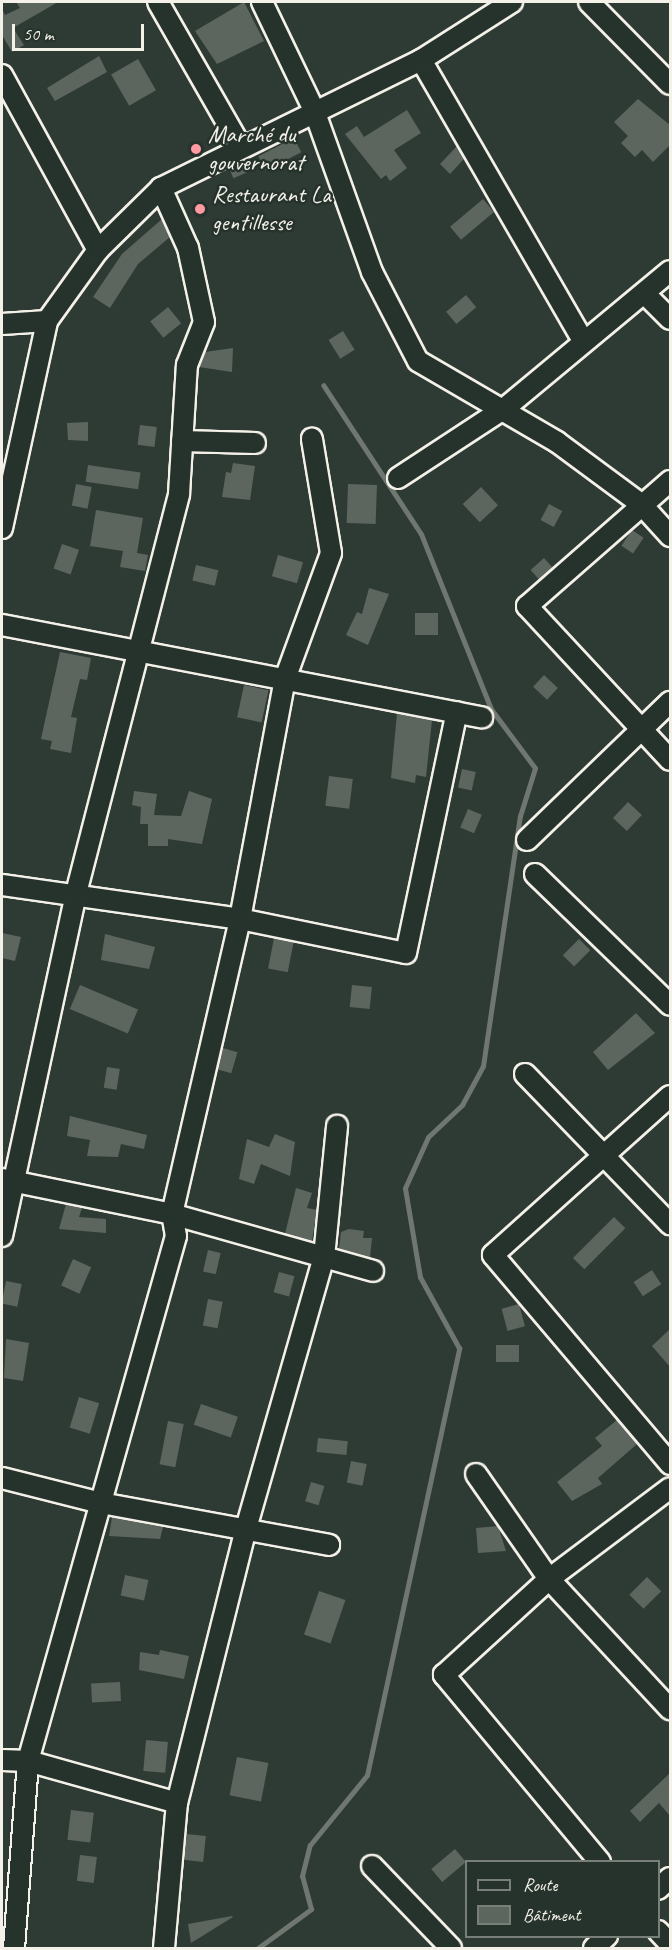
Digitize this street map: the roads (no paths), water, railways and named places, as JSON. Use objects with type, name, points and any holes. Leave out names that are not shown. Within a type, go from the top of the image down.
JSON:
[{"type":"street","points":[[158,2],[241,147]]},
{"type":"street","points":[[262,2],[314,110],[372,272],[418,361],[505,408],[642,506],[670,536]]},
{"type":"street","points":[[2,528],[47,321],[98,250],[161,188],[314,110],[421,60],[512,2]]},
{"type":"street","points":[[589,2],[670,84]]},
{"type":"street","points":[[421,60],[583,341]]},
{"type":"street","points":[[2,75],[98,250]]},
{"type":"street","points":[[2,1236],[9,1180],[75,897],[136,653],[179,494],[187,365],[204,322],[188,248],[161,188]]},
{"type":"street","points":[[398,478],[505,408],[583,341],[646,295],[670,271]]},
{"type":"street","points":[[646,295],[670,319]]},
{"type":"street","points":[[2,324],[47,321]]},
{"type":"street","points":[[14,1948],[28,1761],[176,1236],[172,1214],[240,919],[285,680],[331,553],[312,439]]},
{"type":"street","points":[[182,441],[255,443]]},
{"type":"street","points":[[670,481],[527,606],[670,760]]},
{"type":"street","points":[[2,625],[136,653],[482,717]]},
{"type":"street","points":[[527,840],[670,702]]},
{"type":"street","points":[[2,885],[240,919],[406,953],[457,712]]},
{"type":"street","points":[[535,874],[670,1005]]},
{"type":"street","points":[[525,1074],[670,1224]]},
{"type":"street","points":[[670,1096],[606,1158],[493,1256],[670,1464]]},
{"type":"street","points":[[164,1948],[177,1803],[245,1532],[324,1257],[337,1126]]},
{"type":"street","points":[[9,1180],[172,1214],[373,1271]]},
{"type":"street","points":[[476,1474],[549,1579],[670,1709]]},
{"type":"street","points":[[2,1478],[101,1503],[245,1532],[328,1545]]},
{"type":"street","points":[[598,1860],[444,1675],[549,1579],[670,1488]]},
{"type":"street","points":[[2,1760],[28,1761],[177,1803]]},
{"type":"street","points":[[372,1866],[451,1948]]},
{"type":"waterway","points":[[258,1948],[311,1909],[302,1876],[310,1845],[367,1775],[459,1348],[420,1277],[405,1188],[428,1137],[462,1105],[483,1066],[520,816],[535,768],[491,709],[421,534],[323,385]]},
{"type":"place","name":"Marché du gouvernorat","points":[[196,149]]},
{"type":"place","name":"Restaurant La gentillesse","points":[[200,209]]}]
